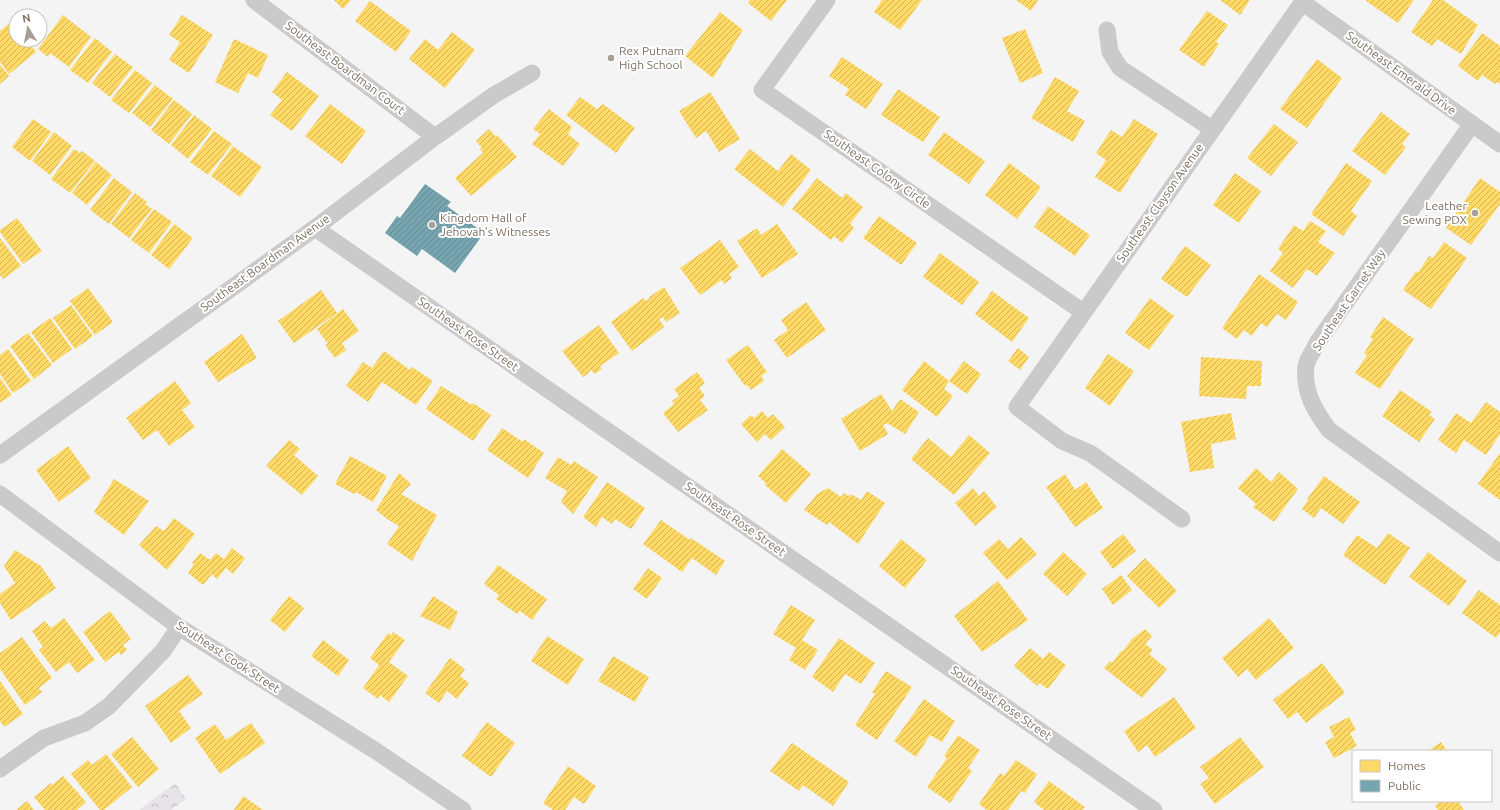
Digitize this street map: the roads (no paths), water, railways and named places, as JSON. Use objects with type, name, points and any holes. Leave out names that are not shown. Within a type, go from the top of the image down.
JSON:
[{"type":"street","name":"Southeast Boardman Court","points":[[254,0],[435,137]]},
{"type":"street","name":"Southeast Colony Circle","points":[[826,0],[762,90],[1083,312]]},
{"type":"street","name":"Southeast Clayson Avenue","points":[[1182,519],[1090,452],[1062,441],[1017,407],[1303,1]]},
{"type":"street","name":"Southeast Emerald Drive","points":[[1303,1],[1500,144]]},
{"type":"street","points":[[1107,30],[1110,52],[1120,68],[1212,129]]},
{"type":"street","name":"Southeast Boardman Avenue","points":[[0,455],[315,228],[435,137],[494,95],[532,73]]},
{"type":"street","name":"Southeast Garnet Way","points":[[1472,124],[1317,343],[1306,365],[1307,390],[1315,411],[1329,430],[1500,552]]},
{"type":"street","name":"Southeast Rose Street","points":[[315,228],[1154,810]]},
{"type":"street","name":"Southeast Cook Street","points":[[0,494],[179,627],[376,751],[462,810]]},
{"type":"street","points":[[0,769],[44,738],[85,723],[109,706],[163,651],[179,627]]},
{"type":"place","name":"Rex Putnam High School","points":[[611,58]]},
{"type":"place","name":"Leather Sewing PDX","points":[[1475,213]]},
{"type":"place","name":"Kingdom Hall of Jehovah’s Witnesses","points":[[432,225]]}]
